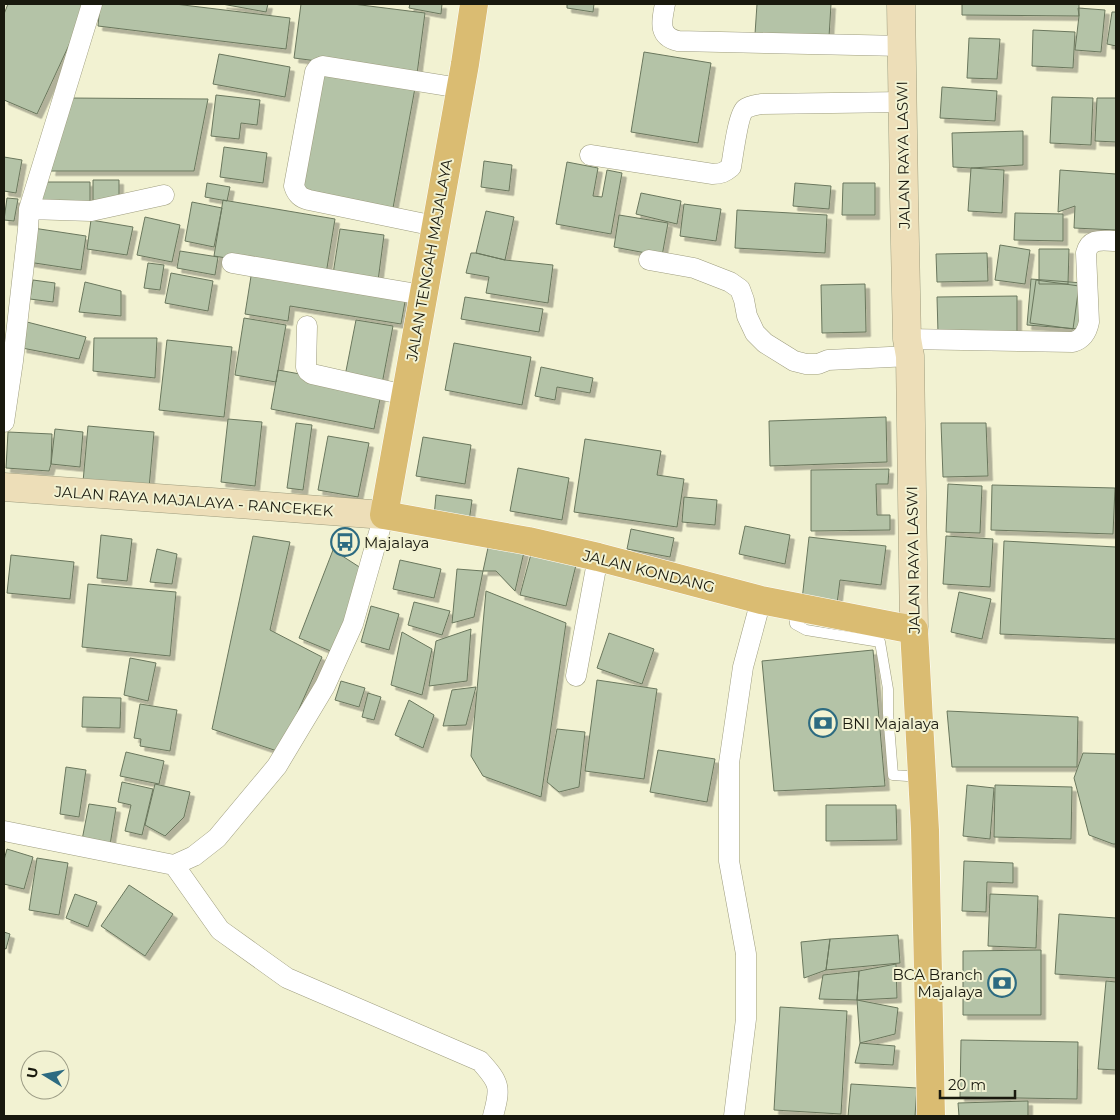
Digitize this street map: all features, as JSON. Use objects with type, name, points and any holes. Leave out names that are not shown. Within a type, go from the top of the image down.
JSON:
[{"type":"main road","name":"JALAN TENGAH MAJALAYA","points":[[384,515],[474,4]]},
{"type":"main road","name":"JALAN RAYA LASWI","points":[[901,4],[914,630],[925,830],[930,1116]]},
{"type":"main road","name":"JALAN RAYA MAJALAYA - RANCEKEK","points":[[4,487],[384,515]]},
{"type":"main road","name":"JALAN KONDANG","points":[[384,515],[598,557],[761,600],[914,630]]},
{"type":"street","points":[[4,422],[13,361],[10,326],[28,229],[28,209],[92,4]]},
{"type":"street","points":[[665,4],[662,21],[664,32],[668,37],[678,41],[902,46]]},
{"type":"street","points":[[435,226],[309,200],[298,195],[294,186],[315,72],[318,68],[323,66],[460,88]]},
{"type":"street","points":[[590,155],[721,174],[730,167],[740,117],[745,110],[752,106],[760,104],[903,102]]},
{"type":"street","points":[[28,209],[91,211],[164,195]]},
{"type":"street","points":[[649,260],[694,268],[730,282],[740,289],[747,316],[755,333],[765,343],[794,361],[818,364],[828,360],[909,347],[1073,342],[1079,340],[1088,329],[1089,322],[1086,253],[1088,246],[1092,242],[1116,241]]},
{"type":"street","points":[[232,263],[422,295]]},
{"type":"street","points":[[307,326],[306,367],[312,374],[405,395]]},
{"type":"street","points":[[4,832],[174,865],[194,856],[217,838],[277,766],[325,686],[353,624],[384,515]]},
{"type":"street","points":[[576,676],[598,557]]},
{"type":"street","points":[[734,1116],[746,1019],[746,954],[729,861],[729,763],[743,667],[761,600]]},
{"type":"street","points":[[174,865],[220,930],[286,978],[480,1061],[493,1075],[498,1087],[493,1116]]},
{"type":"lane","points":[[793,606],[795,624],[806,630],[880,642],[888,689],[893,775],[922,777]]},
{"type":"building","points":[[8,4],[88,4],[37,114],[4,100],[4,14]]},
{"type":"building","points":[[100,4],[175,4],[290,18],[286,49],[98,26]]},
{"type":"building","points":[[222,4],[268,4],[266,12]]},
{"type":"building","points":[[301,4],[353,4],[425,13],[417,74],[294,58]]},
{"type":"building","points":[[410,4],[442,4],[441,14],[409,8]]},
{"type":"building","points":[[567,4],[594,4],[593,12],[567,8]]},
{"type":"building","points":[[757,4],[831,4],[829,37],[755,34]]},
{"type":"building","points":[[962,4],[1079,4],[1079,16],[962,15]]},
{"type":"building","points":[[1078,8],[1105,10],[1101,52],[1075,50],[1079,16]]},
{"type":"building","points":[[1112,12],[1116,12],[1116,46],[1107,44]]},
{"type":"building","points":[[1033,30],[1075,32],[1073,68],[1032,66]]},
{"type":"building","points":[[969,38],[1000,39],[997,79],[967,78]]},
{"type":"building","points":[[644,52],[711,63],[698,143],[631,132]]},
{"type":"building","points":[[219,54],[290,67],[285,97],[213,84]]},
{"type":"building","points":[[324,72],[415,88],[393,208],[302,191]]},
{"type":"building","points":[[942,87],[997,91],[995,121],[940,118]]},
{"type":"building","points":[[216,95],[260,100],[257,125],[241,123],[239,139],[211,136]]},
{"type":"building","points":[[1052,97],[1093,98],[1091,145],[1050,143]]},
{"type":"building","points":[[68,98],[208,99],[194,171],[51,171]]},
{"type":"building","points":[[1097,98],[1116,98],[1116,142],[1095,141]]},
{"type":"building","points":[[1023,131],[1023,165],[971,168],[953,167],[952,133]]},
{"type":"building","points":[[224,147],[267,153],[263,183],[220,177]]},
{"type":"building","points":[[4,157],[22,160],[16,193],[4,191]]},
{"type":"building","points":[[484,161],[512,165],[509,191],[481,187]]},
{"type":"building","points":[[567,162],[598,168],[593,196],[602,197],[607,170],[622,173],[611,234],[556,224]]},
{"type":"building","points":[[971,168],[1004,170],[1002,213],[968,211]]},
{"type":"building","points":[[1060,170],[1116,174],[1116,230],[1074,228],[1075,206],[1058,212]]},
{"type":"building","points":[[93,180],[119,180],[119,202],[93,202]]},
{"type":"building","points":[[38,182],[90,182],[90,207],[36,206]]},
{"type":"building","points":[[207,183],[230,187],[227,201],[205,197]]},
{"type":"building","points":[[795,183],[831,186],[829,209],[793,206]]},
{"type":"building","points":[[843,183],[875,183],[875,215],[842,215]]},
{"type":"building","points":[[641,193],[681,201],[677,224],[636,214]]},
{"type":"building","points":[[7,198],[18,199],[14,221],[4,220]]},
{"type":"building","points":[[223,200],[335,219],[326,274],[214,256]]},
{"type":"building","points":[[192,202],[222,208],[214,247],[185,241]]},
{"type":"building","points":[[684,204],[721,209],[716,241],[680,236]]},
{"type":"building","points":[[737,210],[827,215],[825,253],[735,248]]},
{"type":"building","points":[[486,211],[514,217],[505,260],[476,253]]},
{"type":"building","points":[[1015,213],[1063,214],[1063,241],[1014,240]]},
{"type":"building","points":[[619,215],[668,223],[662,256],[614,247]]},
{"type":"building","points":[[145,217],[180,225],[172,262],[137,255]]},
{"type":"building","points":[[91,220],[133,227],[127,255],[87,249]]},
{"type":"building","points":[[33,228],[86,236],[81,270],[28,262]]},
{"type":"building","points":[[340,229],[384,235],[378,281],[333,274]]},
{"type":"building","points":[[1000,245],[1030,250],[1025,284],[995,280]]},
{"type":"building","points":[[1039,249],[1069,249],[1068,284],[1039,284]]},
{"type":"building","points":[[180,251],[218,257],[215,275],[177,268]]},
{"type":"building","points":[[471,253],[505,260],[553,265],[548,303],[486,293],[489,277],[466,273]]},
{"type":"building","points":[[987,253],[988,281],[937,282],[936,254]]},
{"type":"building","points":[[148,263],[164,265],[160,290],[144,288]]},
{"type":"building","points":[[252,270],[406,296],[401,324],[290,306],[288,321],[245,314]]},
{"type":"building","points":[[171,273],[213,281],[208,311],[165,303]]},
{"type":"building","points":[[1031,279],[1083,283],[1079,329],[1027,325]]},
{"type":"building","points":[[33,280],[55,283],[53,302],[30,299]]},
{"type":"building","points":[[1036,280],[1079,286],[1073,329],[1030,323]]},
{"type":"building","points":[[85,282],[121,291],[121,316],[79,312]]},
{"type":"building","points":[[865,284],[866,332],[822,333],[821,285]]},
{"type":"building","points":[[1017,296],[1017,332],[938,333],[937,297]]},
{"type":"building","points":[[465,297],[543,309],[539,332],[461,319]]},
{"type":"building","points":[[244,318],[286,325],[276,382],[235,375]]},
{"type":"building","points":[[356,320],[393,326],[382,384],[345,376]]},
{"type":"building","points":[[27,322],[86,337],[79,359],[22,348]]},
{"type":"building","points":[[94,338],[157,338],[155,378],[93,371]]},
{"type":"building","points":[[167,340],[232,347],[224,417],[159,410]]},
{"type":"building","points":[[454,343],[531,357],[522,405],[445,390]]},
{"type":"building","points":[[541,367],[593,378],[590,393],[557,387],[555,400],[535,396]]},
{"type":"building","points":[[278,370],[382,389],[374,429],[271,409]]},
{"type":"building","points":[[886,417],[887,462],[770,466],[769,421]]},
{"type":"building","points":[[228,419],[262,422],[255,486],[221,482]]},
{"type":"building","points":[[296,423],[312,425],[303,490],[287,488]]},
{"type":"building","points":[[941,423],[986,423],[988,476],[943,477]]},
{"type":"building","points":[[88,426],[154,432],[149,488],[83,482]]},
{"type":"building","points":[[55,429],[83,432],[80,467],[51,464]]},
{"type":"building","points":[[8,432],[52,434],[49,471],[6,468]]},
{"type":"building","points":[[328,436],[369,443],[358,497],[318,490]]},
{"type":"building","points":[[423,437],[471,445],[465,484],[416,476]]},
{"type":"building","points":[[585,439],[661,451],[657,475],[684,479],[677,527],[574,512]]},
{"type":"building","points":[[518,468],[569,478],[562,520],[510,511]]},
{"type":"building","points":[[889,469],[888,484],[876,484],[877,515],[890,515],[890,530],[811,531],[811,470]]},
{"type":"building","points":[[948,484],[982,486],[980,533],[946,532]]},
{"type":"building","points":[[992,485],[1115,488],[1113,534],[991,530]]},
{"type":"building","points":[[436,495],[472,500],[469,522],[434,517]]},
{"type":"building","points":[[684,497],[717,500],[715,525],[682,522]]},
{"type":"building","points":[[745,526],[790,535],[785,564],[739,554]]},
{"type":"building","points":[[631,529],[674,538],[670,557],[627,549]]},
{"type":"building","points":[[101,535],[132,539],[127,581],[97,578]]},
{"type":"building","points":[[253,536],[290,542],[270,630],[322,657],[280,752],[212,729]]},
{"type":"building","points":[[946,536],[993,539],[990,587],[943,584]]},
{"type":"building","points":[[809,537],[886,546],[881,585],[840,580],[837,604],[802,600]]},
{"type":"building","points":[[1004,541],[1116,547],[1116,639],[1000,634]]},
{"type":"building","points":[[489,543],[524,552],[515,591],[496,571],[483,571]]},
{"type":"building","points":[[157,549],[177,554],[172,584],[150,582]]},
{"type":"building","points":[[333,550],[364,570],[333,652],[299,638]]},
{"type":"building","points":[[531,554],[576,565],[566,606],[520,595]]},
{"type":"building","points":[[11,555],[74,562],[70,599],[7,593]]},
{"type":"building","points":[[400,560],[441,569],[434,598],[393,589]]},
{"type":"building","points":[[457,569],[483,571],[474,617],[452,623]]},
{"type":"building","points":[[88,584],[176,592],[170,656],[82,647]]},
{"type":"building","points":[[486,591],[566,623],[541,797],[483,776],[471,756]]},
{"type":"building","points":[[959,592],[991,599],[982,639],[951,632]]},
{"type":"building","points":[[414,602],[450,611],[442,635],[408,625]]},
{"type":"building","points":[[371,606],[399,614],[389,650],[361,642]]},
{"type":"building","points":[[471,629],[467,681],[429,686],[436,641]]},
{"type":"building","points":[[402,632],[432,649],[422,695],[391,685]]},
{"type":"building","points":[[609,633],[654,649],[642,684],[597,668]]},
{"type":"building","name":"BNI Majalaya","points":[[873,650],[885,786],[774,791],[762,661]]},
{"type":"building","points":[[130,658],[156,663],[148,701],[124,695]]},
{"type":"building","points":[[597,680],[657,689],[644,779],[585,771]]},
{"type":"building","points":[[341,681],[365,688],[359,707],[335,700]]},
{"type":"building","points":[[476,687],[466,725],[443,726],[452,690]]},
{"type":"building","points":[[368,693],[381,697],[374,720],[362,717]]},
{"type":"building","points":[[83,697],[121,698],[120,728],[82,727]]},
{"type":"building","points":[[409,700],[434,715],[423,748],[395,735]]},
{"type":"building","points":[[140,704],[177,710],[170,751],[140,746],[141,739],[134,738]]},
{"type":"building","points":[[947,711],[1078,717],[1077,767],[952,767]]},
{"type":"building","points":[[557,729],[585,732],[579,787],[559,792],[547,782]]},
{"type":"building","points":[[658,750],[715,759],[707,802],[650,792]]},
{"type":"building","points":[[126,752],[164,761],[159,784],[120,776]]},
{"type":"building","points":[[1083,753],[1116,754],[1116,844],[1089,835],[1074,778]]},
{"type":"building","points":[[66,767],[86,770],[79,817],[60,814]]},
{"type":"building","points":[[122,782],[153,789],[142,835],[125,831],[131,805],[118,802]]},
{"type":"building","points":[[155,784],[190,792],[184,817],[165,836],[145,825]]},
{"type":"building","points":[[967,785],[994,788],[990,839],[963,836]]},
{"type":"building","points":[[995,785],[1072,787],[1071,839],[994,837]]},
{"type":"building","points":[[89,804],[116,808],[110,845],[82,840]]},
{"type":"building","points":[[826,805],[896,805],[897,840],[826,841]]},
{"type":"building","points":[[7,849],[33,857],[24,889],[4,884],[4,860]]},
{"type":"building","points":[[37,858],[68,863],[59,915],[29,910]]},
{"type":"building","points":[[964,861],[1013,863],[1013,883],[987,882],[986,912],[962,911]]},
{"type":"building","points":[[129,885],[173,914],[145,956],[101,926]]},
{"type":"building","points":[[75,894],[97,902],[88,927],[66,918]]},
{"type":"building","points":[[990,894],[1038,896],[1036,948],[988,946]]},
{"type":"building","points":[[1059,914],[1116,918],[1116,978],[1055,974]]},
{"type":"building","points":[[4,932],[10,934],[6,949],[4,948]]},
{"type":"building","points":[[898,935],[900,963],[826,970],[830,939]]},
{"type":"building","points":[[830,939],[826,970],[804,978],[801,942]]},
{"type":"building","name":"BCA Branch Majalaya","points":[[1041,950],[1041,1015],[963,1015],[963,951]]},
{"type":"building","points":[[896,964],[897,998],[857,1000],[859,971]]},
{"type":"building","points":[[859,971],[857,1000],[819,999],[823,975]]},
{"type":"building","points":[[1106,981],[1116,982],[1116,1070],[1098,1069]]},
{"type":"building","points":[[857,1000],[898,1008],[895,1034],[860,1043]]},
{"type":"building","points":[[780,1007],[847,1011],[841,1114],[774,1110]]},
{"type":"building","points":[[961,1040],[1078,1042],[1077,1099],[960,1097]]},
{"type":"building","points":[[860,1043],[895,1046],[893,1065],[855,1063]]},
{"type":"building","points":[[851,1084],[917,1088],[915,1116],[848,1116]]},
{"type":"building","points":[[1028,1101],[1028,1116],[959,1116],[958,1103]]},
{"type":"place","name":"Majalaya","points":[[345,542]]},
{"type":"place","name":"BNI Majalaya","points":[[823,723]]},
{"type":"place","name":"BCA Branch Majalaya","points":[[1002,983]]}]
